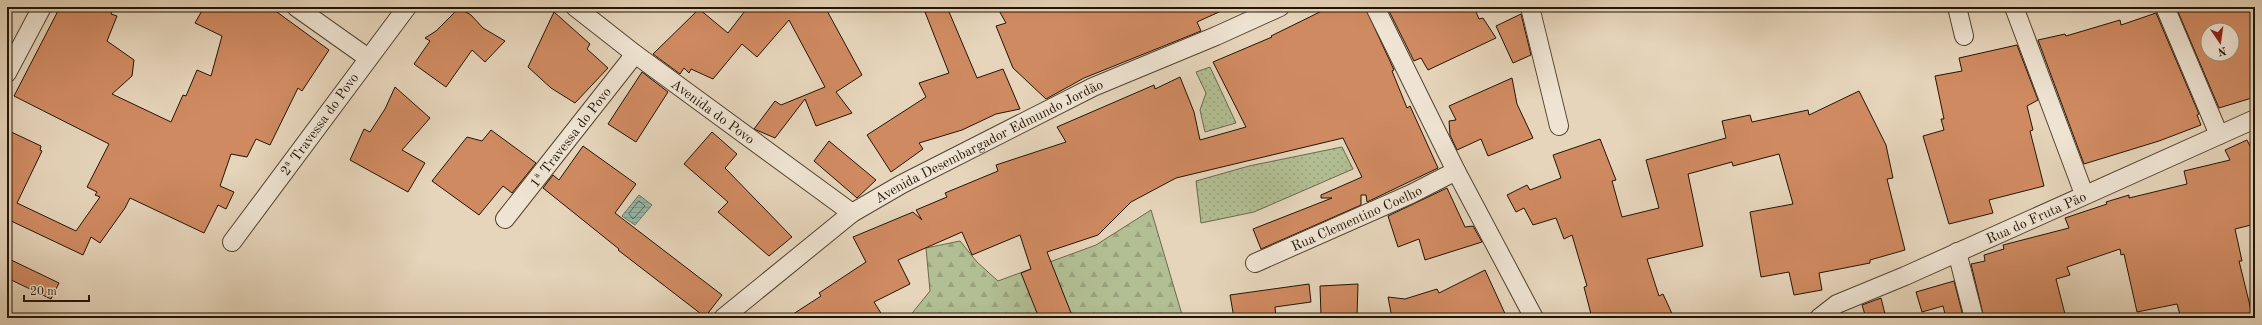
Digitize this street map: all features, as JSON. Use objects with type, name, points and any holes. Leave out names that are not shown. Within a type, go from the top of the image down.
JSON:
[{"type":"street","points":[[7,73],[42,7]]},
{"type":"street","points":[[296,7],[368,58]]},
{"type":"street","name":"2ª Travessa do Povo","points":[[232,242],[407,7]]},
{"type":"street","name":"Avenida do Povo","points":[[575,7],[635,54],[852,213]]},
{"type":"street","name":"Avenida Desembargador Edmundo Jordão","points":[[723,318],[852,213],[902,184],[1093,87],[1216,36],[1280,7]]},
{"type":"street","points":[[1375,7],[1456,171],[1534,318]]},
{"type":"street","points":[[1530,7],[1559,126]]},
{"type":"street","points":[[1957,7],[1964,36]]},
{"type":"street","points":[[2014,7],[2084,194]]},
{"type":"street","points":[[2165,7],[2218,135]]},
{"type":"street","name":"1ª Travessa do Povo","points":[[505,219],[635,54]]},
{"type":"street","name":"Rua do Fruta Pão","points":[[1819,318],[1837,304],[2255,119]]},
{"type":"street","name":"Rua Clementino Coelho","points":[[1255,263],[1411,194],[1456,171]]},
{"type":"street","points":[[1957,252],[1974,318]]},
{"type":"green space","points":[[1210,67],[1236,123],[1205,132],[1200,110],[1206,93],[1196,72]]},
{"type":"green space","points":[[1342,147],[1353,169],[1254,212],[1201,223],[1196,181],[1249,166]]},
{"type":"green space","points":[[1151,210],[1183,318],[909,317],[930,291],[926,248],[960,241],[977,262],[998,281],[1096,245]]},
{"type":"water","points":[[639,195],[652,205],[635,225],[622,216]]},
{"type":"building","points":[[60,7],[114,7],[111,14],[117,16],[107,41],[134,60],[132,76],[112,94],[171,122],[183,95],[186,96],[197,70],[211,76],[222,36],[195,23],[204,7],[270,7],[329,50],[302,91],[298,88],[270,145],[256,139],[247,157],[231,154],[220,186],[234,192],[226,209],[218,205],[204,233],[130,198],[125,208],[100,243],[91,237],[83,255],[9,220],[7,224],[7,130],[41,146],[40,150],[42,151],[17,203],[76,231],[100,197],[95,195],[97,192],[87,187],[109,144],[14,96]]},
{"type":"building","points":[[748,7],[825,7],[862,75],[836,92],[852,113],[816,126],[805,99],[775,138],[754,129],[775,101],[781,105],[825,87],[789,20],[757,57],[742,44],[713,79],[691,69],[689,73],[684,68],[680,74],[653,54],[699,9],[728,33]]},
{"type":"building","points":[[941,7],[947,7],[977,78],[1003,69],[1020,109],[996,114],[962,130],[919,143],[923,149],[891,172],[867,135],[926,97],[919,83],[949,73],[925,12]]},
{"type":"building","points":[[997,7],[1230,7],[1197,22],[1201,31],[1084,78],[1046,99],[1013,68],[996,26],[1006,23]]},
{"type":"building","points":[[1330,7],[1365,7],[1394,70],[1392,71],[1407,108],[1410,106],[1438,168],[1367,202],[1366,195],[1361,195],[1361,205],[1261,249],[1253,229],[1332,198],[1321,198],[1321,195],[1362,177],[1343,138],[1176,178],[1131,202],[1098,235],[1047,252],[1073,318],[1039,318],[1021,273],[1031,269],[1020,235],[972,255],[962,232],[898,260],[910,284],[874,302],[884,318],[787,318],[821,296],[819,293],[866,262],[853,237],[913,212],[922,220],[916,210],[947,197],[945,193],[998,171],[996,165],[1066,142],[1057,127],[1154,85],[1155,89],[1180,77],[1194,112],[1200,140],[1246,127],[1213,62],[1272,37],[1271,36]]},
{"type":"building","points":[[1387,7],[1474,7],[1479,19],[1483,18],[1496,38],[1428,70],[1421,58],[1414,61]]},
{"type":"building","points":[[2176,7],[2255,7],[2255,97],[2219,108]]},
{"type":"building","points":[[459,8],[471,15],[483,28],[505,41],[485,62],[472,50],[446,87],[414,64],[430,41],[425,38],[436,31]]},
{"type":"building","points":[[554,12],[590,44],[587,49],[608,68],[575,103],[551,88],[528,67]]},
{"type":"building","points":[[2156,13],[2199,114],[2197,115],[2201,125],[2159,141],[2084,164],[2038,40],[2065,34],[2066,36],[2120,20],[2121,25]]},
{"type":"building","points":[[1521,14],[1531,55],[1513,63],[1496,26]]},
{"type":"building","points":[[2017,45],[2038,100],[2027,106],[2033,130],[2030,131],[2044,186],[1989,200],[1993,213],[1949,224],[1923,136],[1944,130],[1941,119],[1944,119],[1935,76],[1962,71],[1959,58]]},
{"type":"building","points":[[642,72],[668,92],[636,142],[608,124]]},
{"type":"building","points":[[1512,78],[1517,104],[1533,138],[1488,156],[1481,139],[1457,150],[1450,135],[1449,121],[1456,120],[1449,106]]},
{"type":"building","points":[[395,87],[430,118],[402,150],[425,163],[408,192],[350,160],[364,129],[370,132],[385,109]]},
{"type":"building","points":[[1859,91],[1886,145],[1893,178],[1887,179],[1905,250],[1870,260],[1870,263],[1819,273],[1822,290],[1794,295],[1789,272],[1761,277],[1750,212],[1793,204],[1779,154],[1733,166],[1732,162],[1688,174],[1703,246],[1647,259],[1659,296],[1663,294],[1674,318],[1592,318],[1584,287],[1587,286],[1572,235],[1564,239],[1556,218],[1533,225],[1524,208],[1516,212],[1507,195],[1527,185],[1530,190],[1561,178],[1553,155],[1600,139],[1616,180],[1612,181],[1622,217],[1659,208],[1646,160],[1726,138],[1722,121],[1750,115],[1752,122],[1808,110],[1809,115]]},
{"type":"building","points":[[491,130],[536,163],[512,193],[503,186],[479,215],[432,181],[467,137],[482,141]]},
{"type":"building","points":[[712,132],[737,154],[725,168],[792,237],[769,256],[718,212],[728,202],[684,164]]},
{"type":"building","points":[[2247,140],[2255,156],[2255,224],[2235,229],[2242,261],[2239,261],[2253,318],[2181,318],[2177,304],[2137,312],[2124,254],[2121,255],[2120,249],[2067,267],[2070,275],[2056,279],[2066,318],[1984,318],[1971,264],[1985,261],[1984,255],[2004,249],[2003,245],[2069,228],[2065,218],[2107,204],[2106,202],[2129,195],[2129,198],[2187,184],[2184,171],[2230,160],[2225,150]]},
{"type":"building","points":[[829,141],[876,180],[857,198],[814,161]]},
{"type":"building","points":[[583,146],[636,184],[615,213],[722,295],[705,317],[618,250],[619,249],[543,188],[553,175],[559,180]]},
{"type":"building","points":[[1447,188],[1465,227],[1473,226],[1482,242],[1425,260],[1419,239],[1398,247],[1388,216]]},
{"type":"building","points":[[7,258],[59,283],[51,299],[7,278]]},
{"type":"building","points":[[1485,270],[1507,318],[1428,318],[1427,314],[1408,318],[1392,318],[1388,297],[1405,299],[1437,289],[1439,293]]},
{"type":"building","points":[[1954,281],[1963,316],[1946,318],[1943,306],[1922,312],[1916,292]]},
{"type":"building","points":[[1309,284],[1311,302],[1275,307],[1276,318],[1234,318],[1230,295]]},
{"type":"building","points":[[1358,284],[1357,316],[1321,316],[1320,286]]},
{"type":"building","points":[[1881,298],[1886,318],[1866,318],[1862,305]]}]
